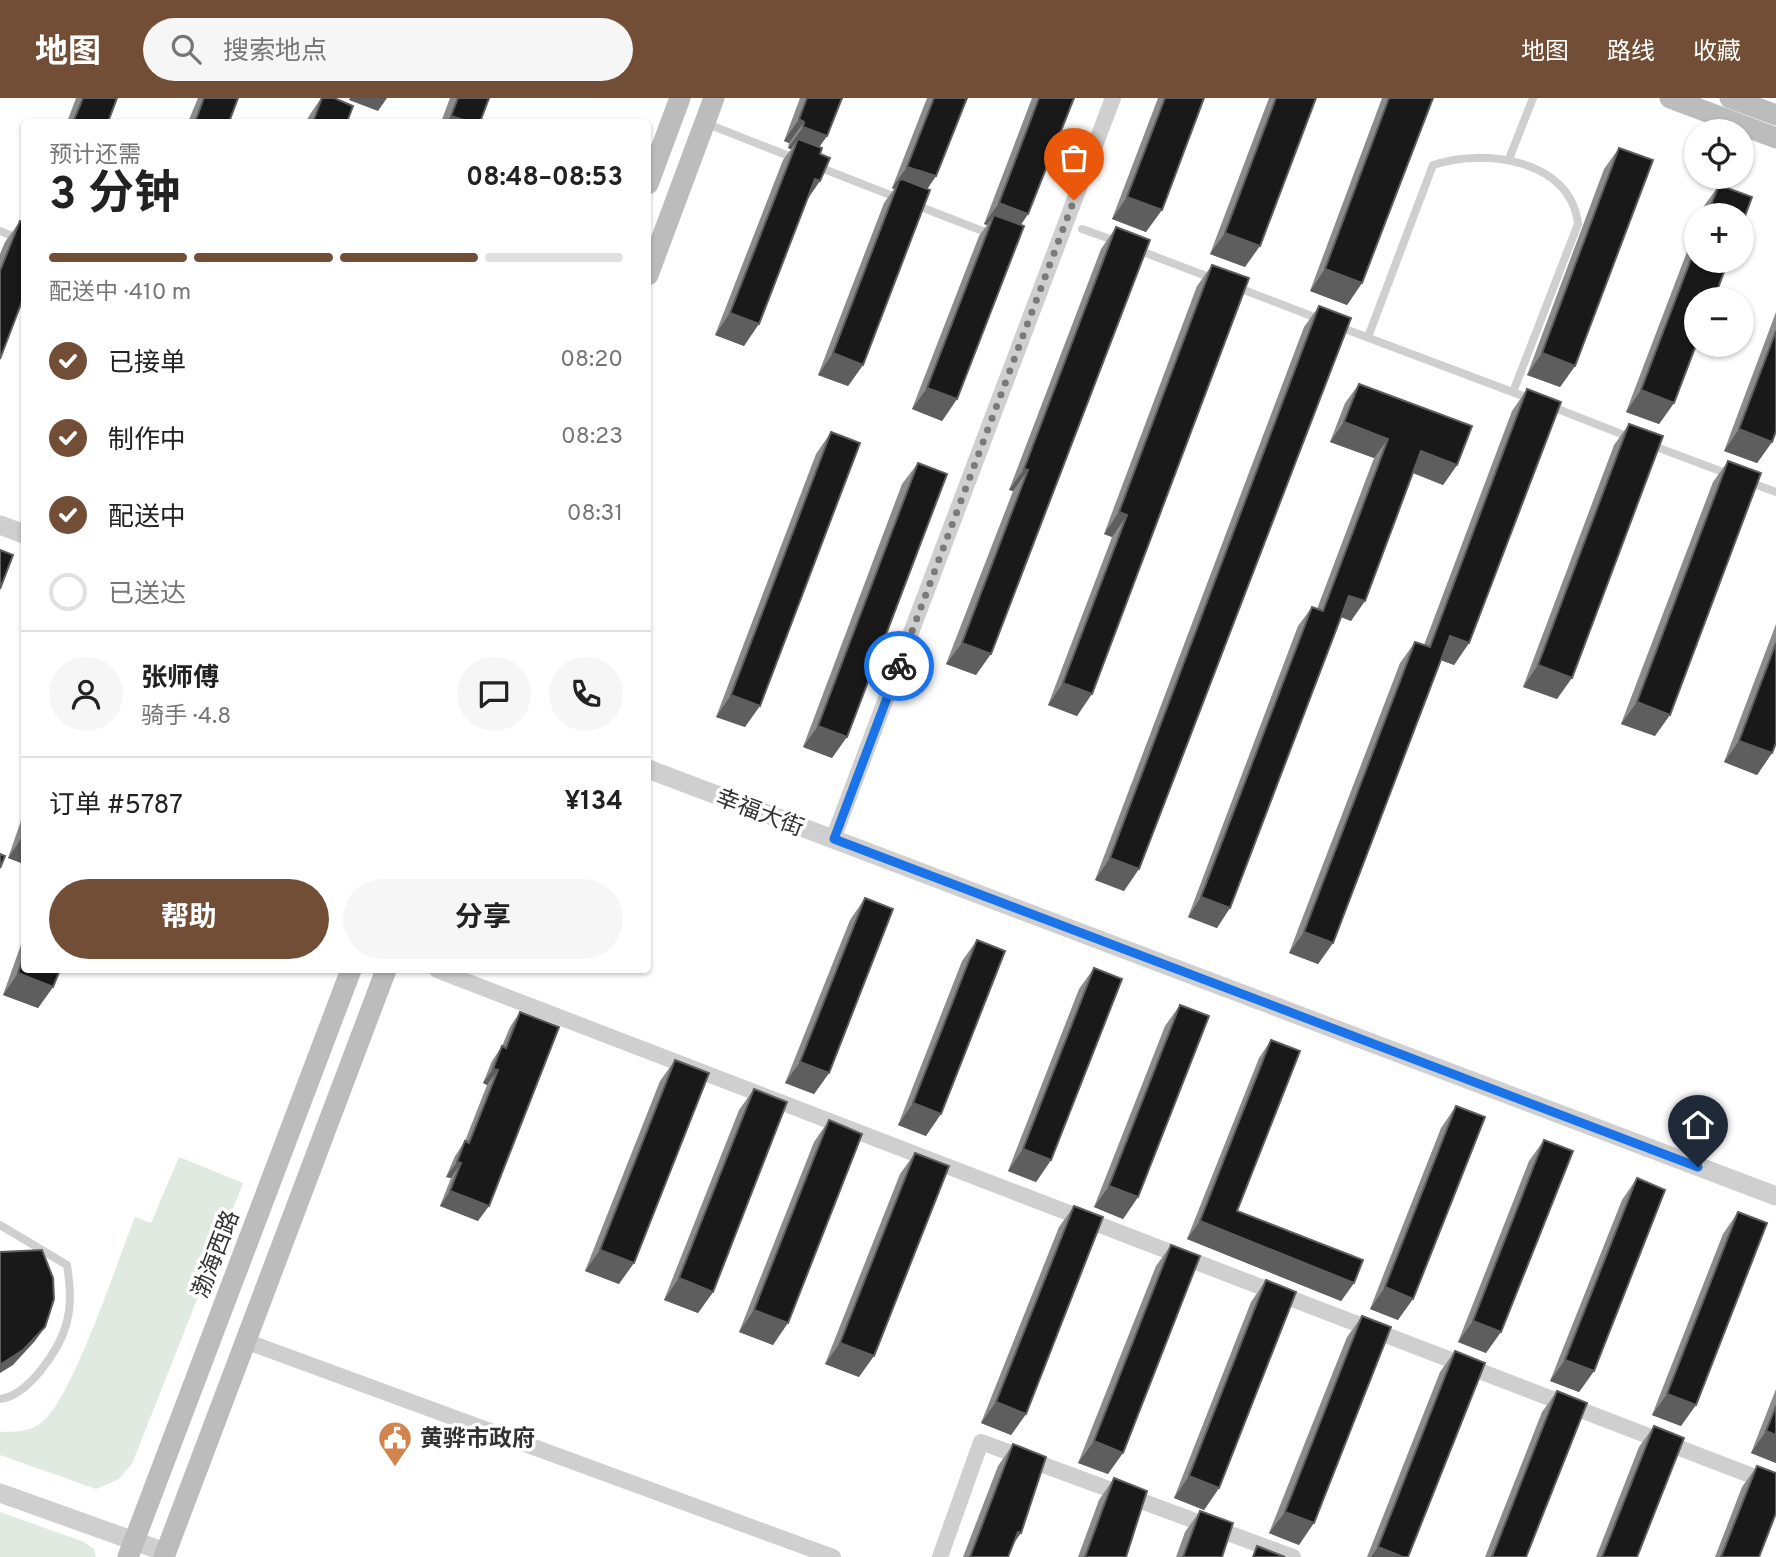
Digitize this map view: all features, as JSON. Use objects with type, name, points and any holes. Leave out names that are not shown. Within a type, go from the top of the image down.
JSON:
[{"type":"main road","points":[[651,176],[680,98]]},
{"type":"main road","points":[[651,267],[714,98]]},
{"type":"main road","points":[[1670,98],[1776,138]]},
{"type":"main road","points":[[1730,98],[1776,115]]},
{"type":"main road","name":"渤海西路","points":[[132,1549],[350,973]]},
{"type":"main road","points":[[164,1555],[385,973]]},
{"type":"street","points":[[834,839],[1113,98]]},
{"type":"street","points":[[0,525],[21,533]]},
{"type":"street","name":"幸福大街","points":[[651,770],[1776,1196]]},
{"type":"street","points":[[445,973],[1776,1485]]},
{"type":"street","points":[[245,1341],[833,1557]]},
{"type":"street","points":[[940,1557],[981,1442],[1293,1557]]},
{"type":"street","points":[[0,1493],[132,1549],[164,1555]]},
{"type":"lane","points":[[1510,159],[1533,98]]},
{"type":"lane","points":[[705,123],[1009,241]]},
{"type":"lane","points":[[1368,337],[1433,165],[1452,158],[1510,159],[1538,170],[1559,184],[1576,206],[1578,224],[1513,392]]},
{"type":"lane","points":[[1082,229],[1121,243]]},
{"type":"lane","points":[[0,231],[21,240]]},
{"type":"lane","points":[[1134,248],[1776,492]]},
{"type":"lane","points":[[0,1225],[67,1265],[71,1289],[66,1326],[33,1381],[6,1399],[0,1399]]},
{"type":"shaded area","points":[[179,1157],[243,1183],[132,1464],[119,1479],[96,1489],[0,1455],[0,1432],[17,1432],[31,1428],[41,1423],[53,1410],[80,1359],[135,1217],[151,1223]]},
{"type":"shaded area","points":[[0,1512],[84,1542],[94,1549],[96,1557],[0,1557]]},
{"type":"building","points":[[83,98],[117,98],[109,119],[74,119]]},
{"type":"building","points":[[204,98],[238,98],[230,119],[196,119]]},
{"type":"building","points":[[322,98],[334,98],[353,106],[348,119],[314,119]]},
{"type":"building","points":[[458,98],[489,98],[481,119],[451,116]]},
{"type":"building","points":[[807,98],[842,98],[827,136],[803,127],[804,122],[799,119]]},
{"type":"building","points":[[934,98],[967,98],[936,176],[907,167]]},
{"type":"building","points":[[1039,98],[1074,98],[1028,214],[999,203]]},
{"type":"building","points":[[1165,98],[1204,98],[1162,210],[1127,197]]},
{"type":"building","points":[[1276,98],[1316,98],[1260,246],[1225,233]]},
{"type":"building","points":[[1389,98],[1433,98],[1362,283],[1325,269]]},
{"type":"building","points":[[798,139],[822,148],[820,154],[830,158],[820,181],[815,179],[759,324],[730,313]]},
{"type":"building","points":[[1619,148],[1653,160],[1575,366],[1542,353]]},
{"type":"building","points":[[902,179],[930,190],[863,365],[833,353]]},
{"type":"building","points":[[1717,189],[1730,189],[1752,197],[1750,203],[1712,203]]},
{"type":"building","points":[[994,215],[1024,226],[957,399],[927,388]]},
{"type":"building","points":[[21,221],[21,304],[0,359],[0,271]]},
{"type":"building","points":[[1116,227],[1150,240],[991,654],[962,643],[1028,470],[1024,469]]},
{"type":"building","points":[[1212,265],[1249,278],[1092,694],[1063,683],[1127,515],[1119,512]]},
{"type":"building","points":[[1686,273],[1724,273],[1718,287],[1684,287],[1684,357],[1691,357],[1674,403],[1641,390]]},
{"type":"building","points":[[1319,306],[1351,318],[1139,869],[1110,858]]},
{"type":"building","points":[[1776,331],[1776,431],[1772,442],[1739,429]]},
{"type":"building","points":[[1359,384],[1472,426],[1457,465],[1421,451],[1365,601],[1349,596],[1230,908],[1201,897],[1312,607],[1323,611],[1388,439],[1344,422]]},
{"type":"building","points":[[1527,389],[1561,402],[1469,643],[1450,636],[1333,943],[1304,932],[1415,642],[1430,647]]},
{"type":"building","points":[[1629,424],[1663,436],[1572,678],[1538,665]]},
{"type":"building","points":[[831,432],[860,443],[760,706],[731,695]]},
{"type":"building","points":[[1728,461],[1761,473],[1670,715],[1637,702]]},
{"type":"building","points":[[918,463],[947,474],[847,737],[818,726]]},
{"type":"building","points":[[0,550],[13,555],[0,589]]},
{"type":"building","points":[[1776,643],[1776,743],[1772,753],[1739,741]]},
{"type":"building","points":[[0,854],[5,856],[0,868]]},
{"type":"building","points":[[865,898],[893,909],[829,1073],[800,1062]]},
{"type":"building","points":[[977,940],[1005,951],[941,1114],[913,1103]]},
{"type":"building","points":[[21,964],[21,973],[59,973],[53,987],[18,973]]},
{"type":"building","points":[[1094,968],[1122,979],[1051,1160],[1023,1149]]},
{"type":"building","points":[[1180,1005],[1209,1016],[1138,1197],[1109,1186]]},
{"type":"building","points":[[520,1012],[559,1027],[489,1206],[450,1191],[461,1163],[457,1162],[465,1141],[469,1143],[498,1070],[493,1069],[502,1046],[506,1048]]},
{"type":"building","points":[[1271,1040],[1300,1051],[1237,1211],[1363,1260],[1354,1283],[1200,1221]]},
{"type":"building","points":[[675,1060],[709,1073],[634,1263],[600,1250]]},
{"type":"building","points":[[754,1089],[787,1102],[713,1292],[679,1278]]},
{"type":"building","points":[[1456,1106],[1485,1117],[1413,1299],[1385,1287]]},
{"type":"building","points":[[829,1120],[862,1134],[788,1323],[754,1310]]},
{"type":"building","points":[[1544,1140],[1573,1151],[1501,1332],[1473,1321]]},
{"type":"building","points":[[915,1153],[949,1166],[874,1356],[840,1343]]},
{"type":"building","points":[[1637,1178],[1665,1190],[1594,1371],[1565,1360]]},
{"type":"building","points":[[1074,1206],[1103,1217],[1026,1414],[996,1402]]},
{"type":"building","points":[[1738,1212],[1767,1223],[1696,1405],[1667,1394]]},
{"type":"building","points":[[1171,1245],[1200,1256],[1123,1453],[1094,1441]]},
{"type":"building","points":[[42,1250],[53,1278],[54,1299],[45,1327],[23,1350],[0,1365],[0,1252]]},
{"type":"building","points":[[1266,1280],[1296,1292],[1219,1488],[1189,1476]]},
{"type":"building","points":[[1362,1316],[1391,1327],[1314,1523],[1285,1512]]},
{"type":"building","points":[[1455,1351],[1485,1363],[1408,1557],[1403,1557],[1378,1547]]},
{"type":"building","points":[[1557,1391],[1587,1403],[1526,1557],[1492,1557]]},
{"type":"building","points":[[1776,1406],[1776,1435],[1766,1431]]},
{"type":"building","points":[[1654,1426],[1684,1438],[1637,1557],[1602,1557]]},
{"type":"building","points":[[1013,1444],[1046,1457],[1021,1533],[1018,1532],[1008,1557],[970,1557]]},
{"type":"building","points":[[1757,1466],[1776,1473],[1776,1513],[1759,1557],[1721,1557]]},
{"type":"building","points":[[1114,1478],[1147,1491],[1126,1557],[1085,1557]]},
{"type":"building","points":[[1200,1511],[1233,1523],[1222,1557],[1183,1557]]},
{"type":"building","points":[[1257,1546],[1285,1557],[1253,1557]]},
{"type":"way so far","points":[[899,666],[1074,200]]},
{"type":"place","name":"黄骅市政府","points":[[395,1468]]},
{"type":"route","points":[[899,666],[834,839],[1698,1167]]}]
